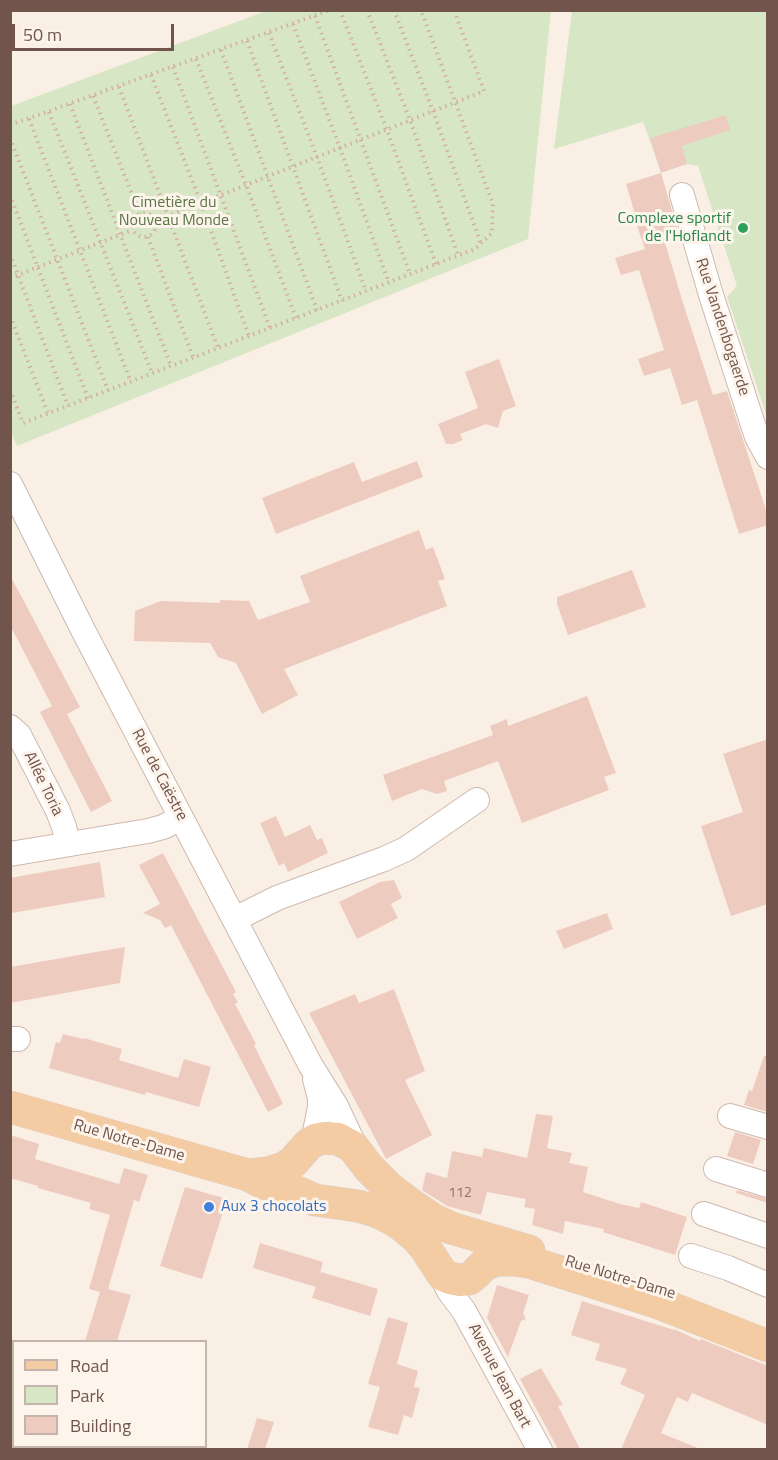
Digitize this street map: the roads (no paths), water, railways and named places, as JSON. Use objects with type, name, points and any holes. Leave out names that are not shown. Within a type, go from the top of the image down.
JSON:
[{"type":"main road","name":"Rue Notre-Dame","points":[[10,1107],[248,1175],[269,1185],[288,1189],[315,1200],[358,1206],[387,1216],[416,1238],[443,1275],[453,1279],[463,1280],[476,1273],[484,1265],[496,1260],[534,1263],[656,1302],[768,1346]]},
{"type":"main road","name":"Rue Notre-Dame","points":[[248,1175],[279,1170],[289,1165],[315,1140],[338,1139],[353,1148],[382,1182],[413,1206],[442,1224],[695,1301],[768,1329]]},
{"type":"main road","points":[[304,1150],[298,1164],[297,1177],[303,1192],[309,1197]]},
{"type":"main road","points":[[470,1233],[478,1238],[482,1245],[483,1258],[476,1273]]},
{"type":"street","name":"Rue Vandenbogaerde","points":[[682,195],[754,428],[768,457]]},
{"type":"street","name":"Rue de Caëstre","points":[[10,483],[83,630],[311,1066],[336,1106],[360,1157]]},
{"type":"street","name":"Allée Toria","points":[[10,727],[22,741],[58,811],[68,844]]},
{"type":"street","points":[[235,919],[277,898],[406,849],[477,800]]},
{"type":"street","points":[[10,854],[147,831],[163,827],[181,818]]},
{"type":"street","name":"Rue de Caëstre","points":[[304,1150],[315,1132],[320,1107],[319,1093],[311,1066]]},
{"type":"street","points":[[730,1116],[768,1127]]},
{"type":"street","points":[[716,1169],[768,1185]]},
{"type":"street","points":[[704,1214],[768,1236]]},
{"type":"street","points":[[691,1256],[728,1268],[768,1285]]},
{"type":"street","name":"Avenue Jean Bart","points":[[437,1266],[537,1446]]},
{"type":"street","name":"Avenue Jean Bart","points":[[464,1311],[464,1296],[476,1273]]},
{"type":"place","name":"Complexe sportif de l'Hoflandt","points":[[743,228]]},
{"type":"place","name":"Aux 3 chocolats","points":[[209,1207]]},
{"type":"park label","name":"Cimetière du Nouveau Monde","points":[[174,212]]}]
